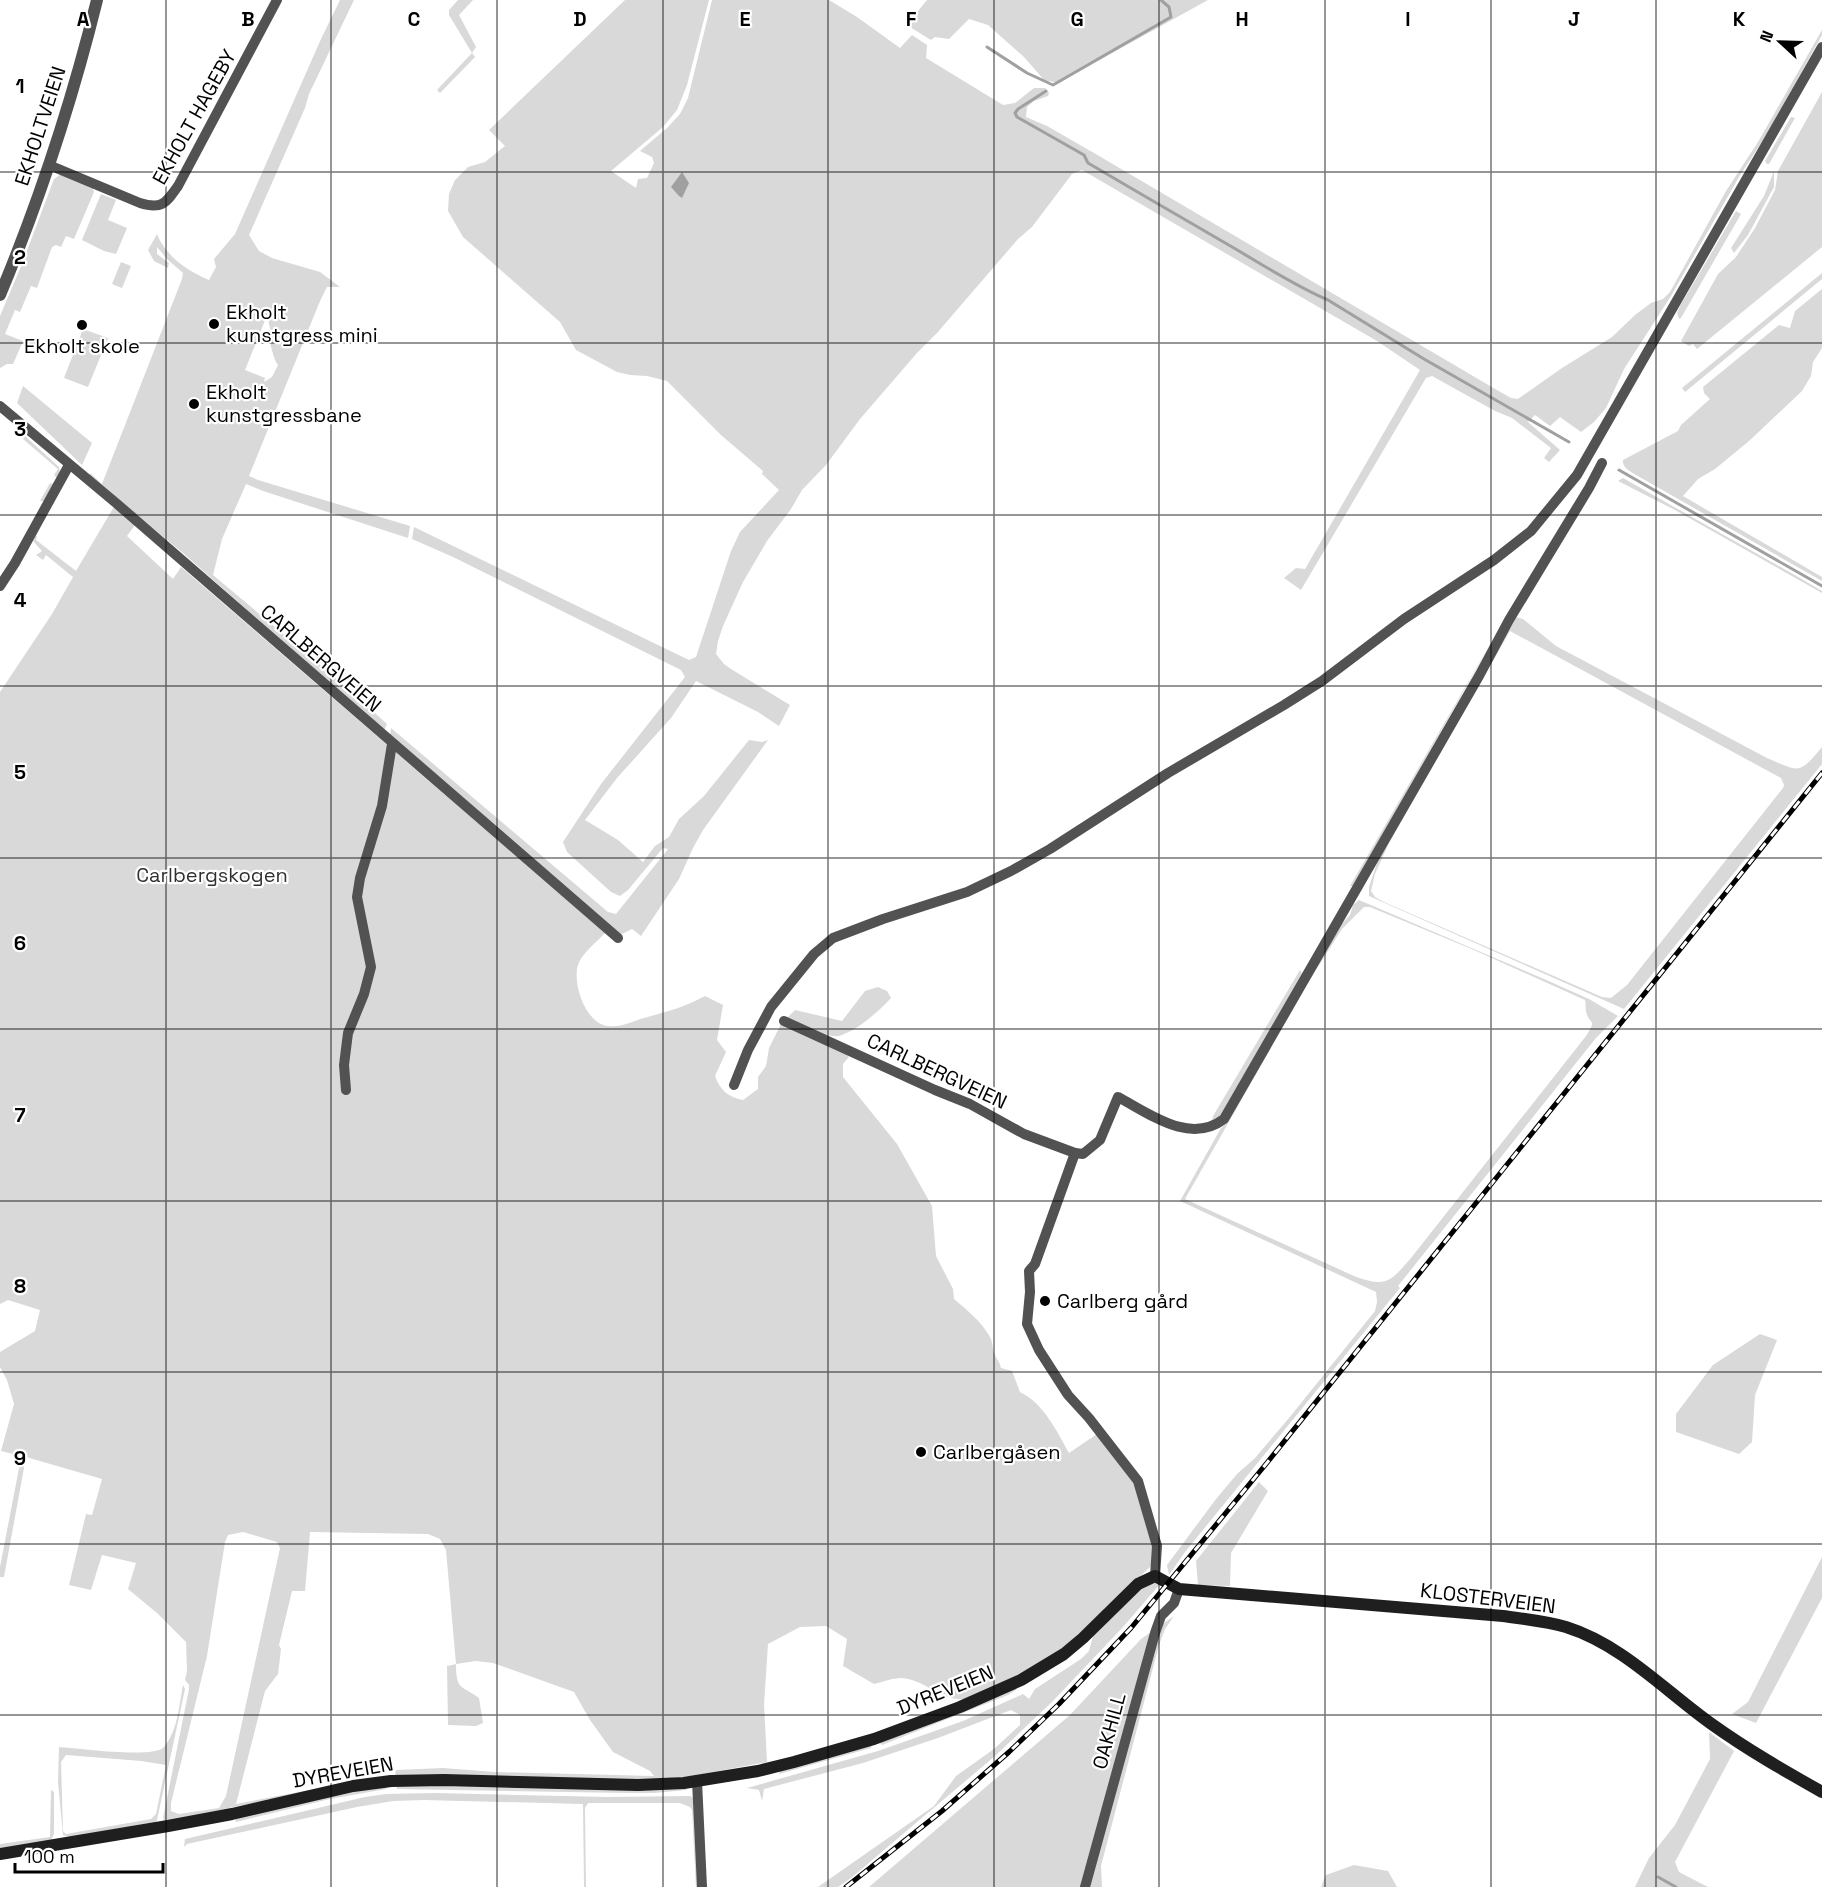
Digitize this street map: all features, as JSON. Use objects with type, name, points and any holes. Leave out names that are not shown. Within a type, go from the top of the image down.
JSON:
[{"type":"main road","points":[[1155,1576],[1176,1587]]},
{"type":"main road","name":"DYREVEIEN","points":[[0,1854],[168,1826],[353,1786],[392,1781],[444,1780],[638,1785],[697,1781],[794,1762],[874,1739],[1010,1685],[1043,1668],[1083,1638],[1138,1584],[1155,1576]]},
{"type":"main road","name":"KLOSTERVEIEN","points":[[1176,1587],[1503,1616],[1539,1621],[1566,1628],[1612,1648],[1713,1725],[1773,1765],[1822,1792]]},
{"type":"street","name":"EKHOLTVEIEN","points":[[0,295],[49,165],[74,87],[97,0]]},
{"type":"street","name":"EKHOLT HAGEBY","points":[[49,165],[149,206],[162,205],[168,201],[277,0]]},
{"type":"street","points":[[734,1085],[748,1050],[771,1007],[814,954],[833,938],[882,919],[967,892],[1050,849],[1168,773],[1322,681],[1404,619],[1494,560],[1532,531],[1576,475],[1822,47]]},
{"type":"street","name":"CARLBERGVEIEN","points":[[0,406],[116,503],[618,938]]},
{"type":"street","points":[[1155,1576],[1157,1546],[1138,1481],[1068,1395],[1039,1350],[1027,1324],[1029,1271],[1039,1254],[1075,1153],[1083,1154],[1100,1140],[1118,1097],[1183,1129],[1197,1130],[1212,1127],[1224,1119],[1473,687],[1509,620],[1602,463]]},
{"type":"street","points":[[0,586],[69,465]]},
{"type":"street","points":[[346,1090],[344,1065],[348,1033],[364,994],[371,967],[357,897],[360,878],[382,806],[392,744]]},
{"type":"street","name":"CARLBERGVEIEN","points":[[784,1021],[970,1104],[1024,1134],[1075,1153]]},
{"type":"street","name":"OAKHILL","points":[[1085,1887],[1155,1633],[1161,1616],[1174,1603],[1176,1587]]},
{"type":"street","points":[[697,1781],[702,1887]]},
{"type":"green space","points":[[340,0],[354,0],[309,94],[305,108],[249,235],[259,251],[272,258],[320,272],[340,287],[327,287],[320,301],[249,476],[410,526],[408,538],[246,484],[222,539],[213,575],[387,724],[384,731],[183,553],[89,476],[90,473],[102,484],[182,279],[183,273],[157,247],[157,254],[169,263],[168,268],[154,261],[148,250],[157,234],[172,256],[193,272],[209,280],[216,267],[214,259],[235,234]],"holes":[[[268,313],[272,335],[270,340],[278,365],[272,377],[264,382],[265,378],[245,370]]]},
{"type":"green space","points":[[458,0],[473,0],[459,15],[476,47],[472,53],[449,15],[449,10]]},
{"type":"green space","points":[[625,0],[709,0],[687,85],[677,110],[663,127],[611,171],[636,188],[638,179],[647,178],[654,163],[652,157],[640,151],[680,114],[688,98],[712,0],[829,0],[900,48],[912,35],[927,45],[926,58],[1003,105],[1015,103],[1034,88],[1045,88],[1049,93],[1048,96],[1034,101],[1027,107],[1026,117],[1047,126],[1094,153],[1490,386],[1511,398],[1518,399],[1612,337],[1635,315],[1651,303],[1663,299],[1670,292],[1726,191],[1758,142],[1822,30],[1822,35],[1767,134],[1739,177],[1671,296],[1624,369],[1606,408],[1594,422],[1581,432],[1560,417],[1550,426],[1535,415],[1528,422],[1560,450],[1549,462],[1544,458],[1551,448],[1512,418],[1432,376],[1426,378],[1301,590],[1284,578],[1296,568],[1305,569],[1420,370],[1377,341],[1082,170],[1072,174],[1032,227],[1018,239],[917,353],[860,419],[826,465],[802,490],[767,541],[743,582],[723,626],[716,654],[731,669],[790,705],[779,726],[758,712],[696,681],[671,718],[617,778],[585,820],[618,840],[643,862],[655,846],[669,837],[679,819],[704,796],[749,740],[762,742],[768,740],[703,830],[679,879],[641,936],[632,929],[620,935],[390,735],[391,728],[608,912],[616,914],[668,849],[663,848],[628,890],[620,896],[611,892],[567,852],[563,842],[601,784],[685,677],[681,670],[412,539],[414,527],[689,660],[696,657],[731,551],[740,532],[779,490],[762,474],[763,471],[721,435],[667,381],[617,372],[576,350],[560,322],[463,237],[448,211],[449,194],[455,180],[468,167],[485,162],[505,146],[489,130]]},
{"type":"green space","points":[[927,0],[1208,0],[1058,83],[1044,80],[1024,57],[988,25],[969,19],[949,39],[935,37],[931,40],[905,24]]},
{"type":"green space","points":[[472,53],[475,57],[440,93],[437,90]]},
{"type":"green space","points":[[1822,92],[1822,247],[1697,349],[1693,344],[1689,346],[1681,341],[1718,274],[1736,257],[1755,228],[1775,190],[1778,171]]},
{"type":"green space","points":[[1791,117],[1795,118],[1767,164],[1765,161]]},
{"type":"green space","points":[[1774,171],[1774,187],[1748,235],[1734,253],[1731,248],[1764,196]]},
{"type":"green space","points":[[61,174],[92,185],[94,192],[74,239],[66,236],[61,247],[56,245],[52,247],[37,288],[31,286],[20,312],[15,310],[5,334],[23,341],[13,364],[0,368],[0,316],[54,179]]},
{"type":"green space","points":[[101,194],[116,200],[108,220],[127,228],[116,254],[82,240]]},
{"type":"green space","points":[[1736,211],[1741,214],[1679,319],[1677,313],[1680,306]]},
{"type":"green space","points":[[121,262],[131,266],[122,288],[112,284]]},
{"type":"green space","points":[[1822,273],[1822,279],[1685,392],[1682,388]]},
{"type":"green space","points":[[1822,289],[1822,348],[1813,362],[1811,376],[1802,391],[1749,441],[1715,469],[1698,479],[1683,496],[1822,577],[1822,581],[1629,471],[1623,460],[1678,431],[1681,425],[1710,399],[1704,393],[1703,387],[1779,325],[1790,328],[1795,311]]},
{"type":"green space","points":[[83,329],[108,338],[88,387],[64,378]]},
{"type":"green space","points":[[23,386],[92,443],[82,465],[17,403]]},
{"type":"green space","points":[[25,436],[59,467],[60,473],[44,501],[40,501],[50,483],[52,484],[57,478],[54,475],[58,469],[23,439]]},
{"type":"green space","points":[[1623,478],[1800,578],[1822,593],[1675,510],[1618,481]]},
{"type":"green space","name":"Carlbergskogen","points":[[115,505],[135,525],[127,536],[173,579],[181,567],[605,933],[583,956],[577,973],[582,1002],[587,1011],[600,1024],[622,1025],[675,1009],[705,996],[723,1005],[717,1040],[726,1052],[715,1076],[722,1089],[733,1097],[743,1100],[758,1089],[758,1077],[766,1066],[769,1048],[781,1024],[795,1010],[842,1021],[865,991],[878,987],[887,991],[891,998],[860,1025],[839,1036],[825,1035],[849,1057],[843,1064],[843,1077],[897,1144],[932,1206],[936,1256],[953,1289],[954,1299],[974,1316],[986,1331],[1001,1368],[1012,1371],[1020,1392],[1043,1411],[1069,1453],[1097,1434],[1133,1479],[1153,1545],[1153,1563],[1150,1567],[1057,1654],[1015,1678],[964,1699],[948,1697],[909,1679],[891,1679],[874,1684],[843,1666],[847,1639],[826,1626],[800,1627],[768,1644],[764,1704],[767,1762],[692,1776],[649,1780],[398,1776],[395,1774],[396,1770],[443,1768],[494,1772],[654,1776],[650,1771],[613,1752],[590,1720],[574,1692],[493,1663],[476,1661],[456,1664],[446,1550],[440,1539],[428,1534],[310,1532],[305,1591],[292,1591],[279,1645],[281,1649],[278,1674],[265,1691],[236,1804],[336,1785],[165,1822],[163,1818],[189,1689],[185,1680],[186,1642],[157,1613],[128,1589],[136,1563],[102,1555],[91,1590],[69,1585],[86,1514],[92,1515],[102,1479],[26,1457],[4,1577],[0,1577],[20,1463],[25,1457],[1,1451],[14,1404],[7,1380],[0,1367],[0,1352],[35,1331],[40,1310],[8,1300],[0,1304],[0,692],[52,614],[73,577],[46,555],[43,560],[36,555],[42,551],[33,541],[36,535],[36,540],[76,571]],"holes":[[[243,1532],[277,1542],[280,1548],[226,1796],[219,1808],[179,1814],[171,1811],[171,1803],[207,1656],[225,1542],[228,1535]]]},
{"type":"green space","points":[[1507,615],[1353,886],[1350,886]]},
{"type":"green space","points":[[1516,617],[1523,619],[1556,646],[1778,763],[1798,768],[1808,762],[1822,747],[1822,764],[1624,1009],[1369,896],[1369,887],[1378,860]],"holes":[[[1510,631],[1781,778],[1783,788],[1627,985],[1611,998],[1602,997],[1384,902],[1375,897],[1371,891],[1375,874],[1389,843]]]},
{"type":"green space","points":[[1359,900],[1589,999],[1618,1016],[1596,1038],[1398,1286],[1400,1288],[1185,1552],[1169,1575],[1167,1565],[1216,1499],[1289,1418],[1375,1311],[1376,1292],[1180,1201],[1340,926],[1350,915],[1353,905]],"holes":[[[1364,907],[1370,907],[1474,950],[1585,1000],[1587,1016],[1592,1022],[1586,1036],[1411,1258],[1398,1273],[1381,1282],[1354,1276],[1185,1199],[1309,981],[1342,929]]]},
{"type":"green space","points":[[1300,970],[1302,973],[1221,1117],[1212,1121],[1213,1116]]},
{"type":"green space","points":[[1760,1334],[1777,1340],[1755,1395],[1752,1442],[1739,1454],[1676,1432],[1676,1414],[1713,1365]]},
{"type":"green space","points":[[1259,1482],[1268,1491],[1231,1553],[1230,1586],[1198,1585],[1196,1561]]},
{"type":"green space","points":[[1822,1557],[1822,1598],[1756,1723],[1732,1714],[1748,1702]]},
{"type":"green space","points":[[1156,1582],[1161,1583],[1053,1701],[995,1756],[838,1887],[818,1887],[934,1806],[956,1776],[994,1749],[1020,1725],[1020,1715],[1011,1710],[863,1763],[764,1789],[762,1801],[759,1790],[747,1788],[878,1751],[963,1721],[1023,1694],[1029,1699],[1035,1689],[1081,1659],[1089,1651],[1093,1636],[1143,1586]]},
{"type":"green space","points":[[1174,1616],[1165,1629],[1159,1645],[1101,1866],[1102,1887],[869,1887],[1070,1715],[1141,1639]]},
{"type":"green space","points":[[456,1664],[457,1678],[461,1686],[479,1698],[483,1723],[476,1726],[448,1725],[447,1666]]},
{"type":"green space","points":[[183,1685],[185,1689],[157,1820],[69,1837],[63,1835],[58,1782],[59,1747],[131,1753],[164,1747],[169,1740],[177,1717]],"holes":[[[66,1755],[166,1765],[156,1814],[151,1819],[66,1834],[63,1831],[61,1762]]]},
{"type":"green space","points":[[1016,1688],[1008,1695],[882,1745],[879,1742]]},
{"type":"green space","points":[[1709,1732],[1734,1751],[1675,1862],[1679,1872],[1708,1887],[1635,1887],[1649,1858],[1675,1825],[1710,1759]]},
{"type":"green space","points":[[872,1745],[871,1748],[779,1774],[780,1771]]},
{"type":"green space","points":[[396,1785],[687,1790],[627,1793],[397,1789]]},
{"type":"green space","points":[[387,1786],[386,1789],[330,1799],[236,1822],[235,1818],[348,1792]]},
{"type":"green space","points":[[51,1790],[54,1792],[54,1833],[51,1841],[0,1849],[0,1844],[50,1837]]},
{"type":"green space","points":[[434,1793],[607,1797],[690,1796],[693,1798],[700,1887],[696,1887],[692,1810],[680,1803],[588,1803],[585,1808],[586,1887],[584,1887],[583,1804],[393,1801],[187,1844],[184,1847],[185,1839],[365,1797]]},
{"type":"green space","points":[[1354,1865],[1388,1871],[1397,1887],[1321,1887],[1326,1875]]},
{"type":"shaded area","points":[[682,172],[689,183],[682,198],[671,187]]},
{"type":"waterway","points":[[987,47],[1027,73],[1053,85],[1171,17],[1169,7],[1161,0]]},
{"type":"waterway","points":[[1046,91],[1018,109],[1015,113],[1017,117],[1084,155],[1088,163],[1277,274],[1328,300],[1424,359],[1569,442]]},
{"type":"waterway","points":[[1619,470],[1822,586]]},
{"type":"waterway","points":[[1658,1877],[1676,1887]]},
{"type":"railway","points":[[846,1887],[942,1811],[1009,1752],[1059,1704],[1131,1628],[1266,1464],[1822,773]]},
{"type":"place","name":"Ekholt kunstgress mini","points":[[214,324]]},
{"type":"place","name":"Ekholt skole","points":[[82,325]]},
{"type":"place","name":"Ekholt kunstgressbane","points":[[194,404]]},
{"type":"place","name":"Carlberg gård","points":[[1045,1301]]},
{"type":"place","name":"Carlbergåsen","points":[[921,1452]]}]
